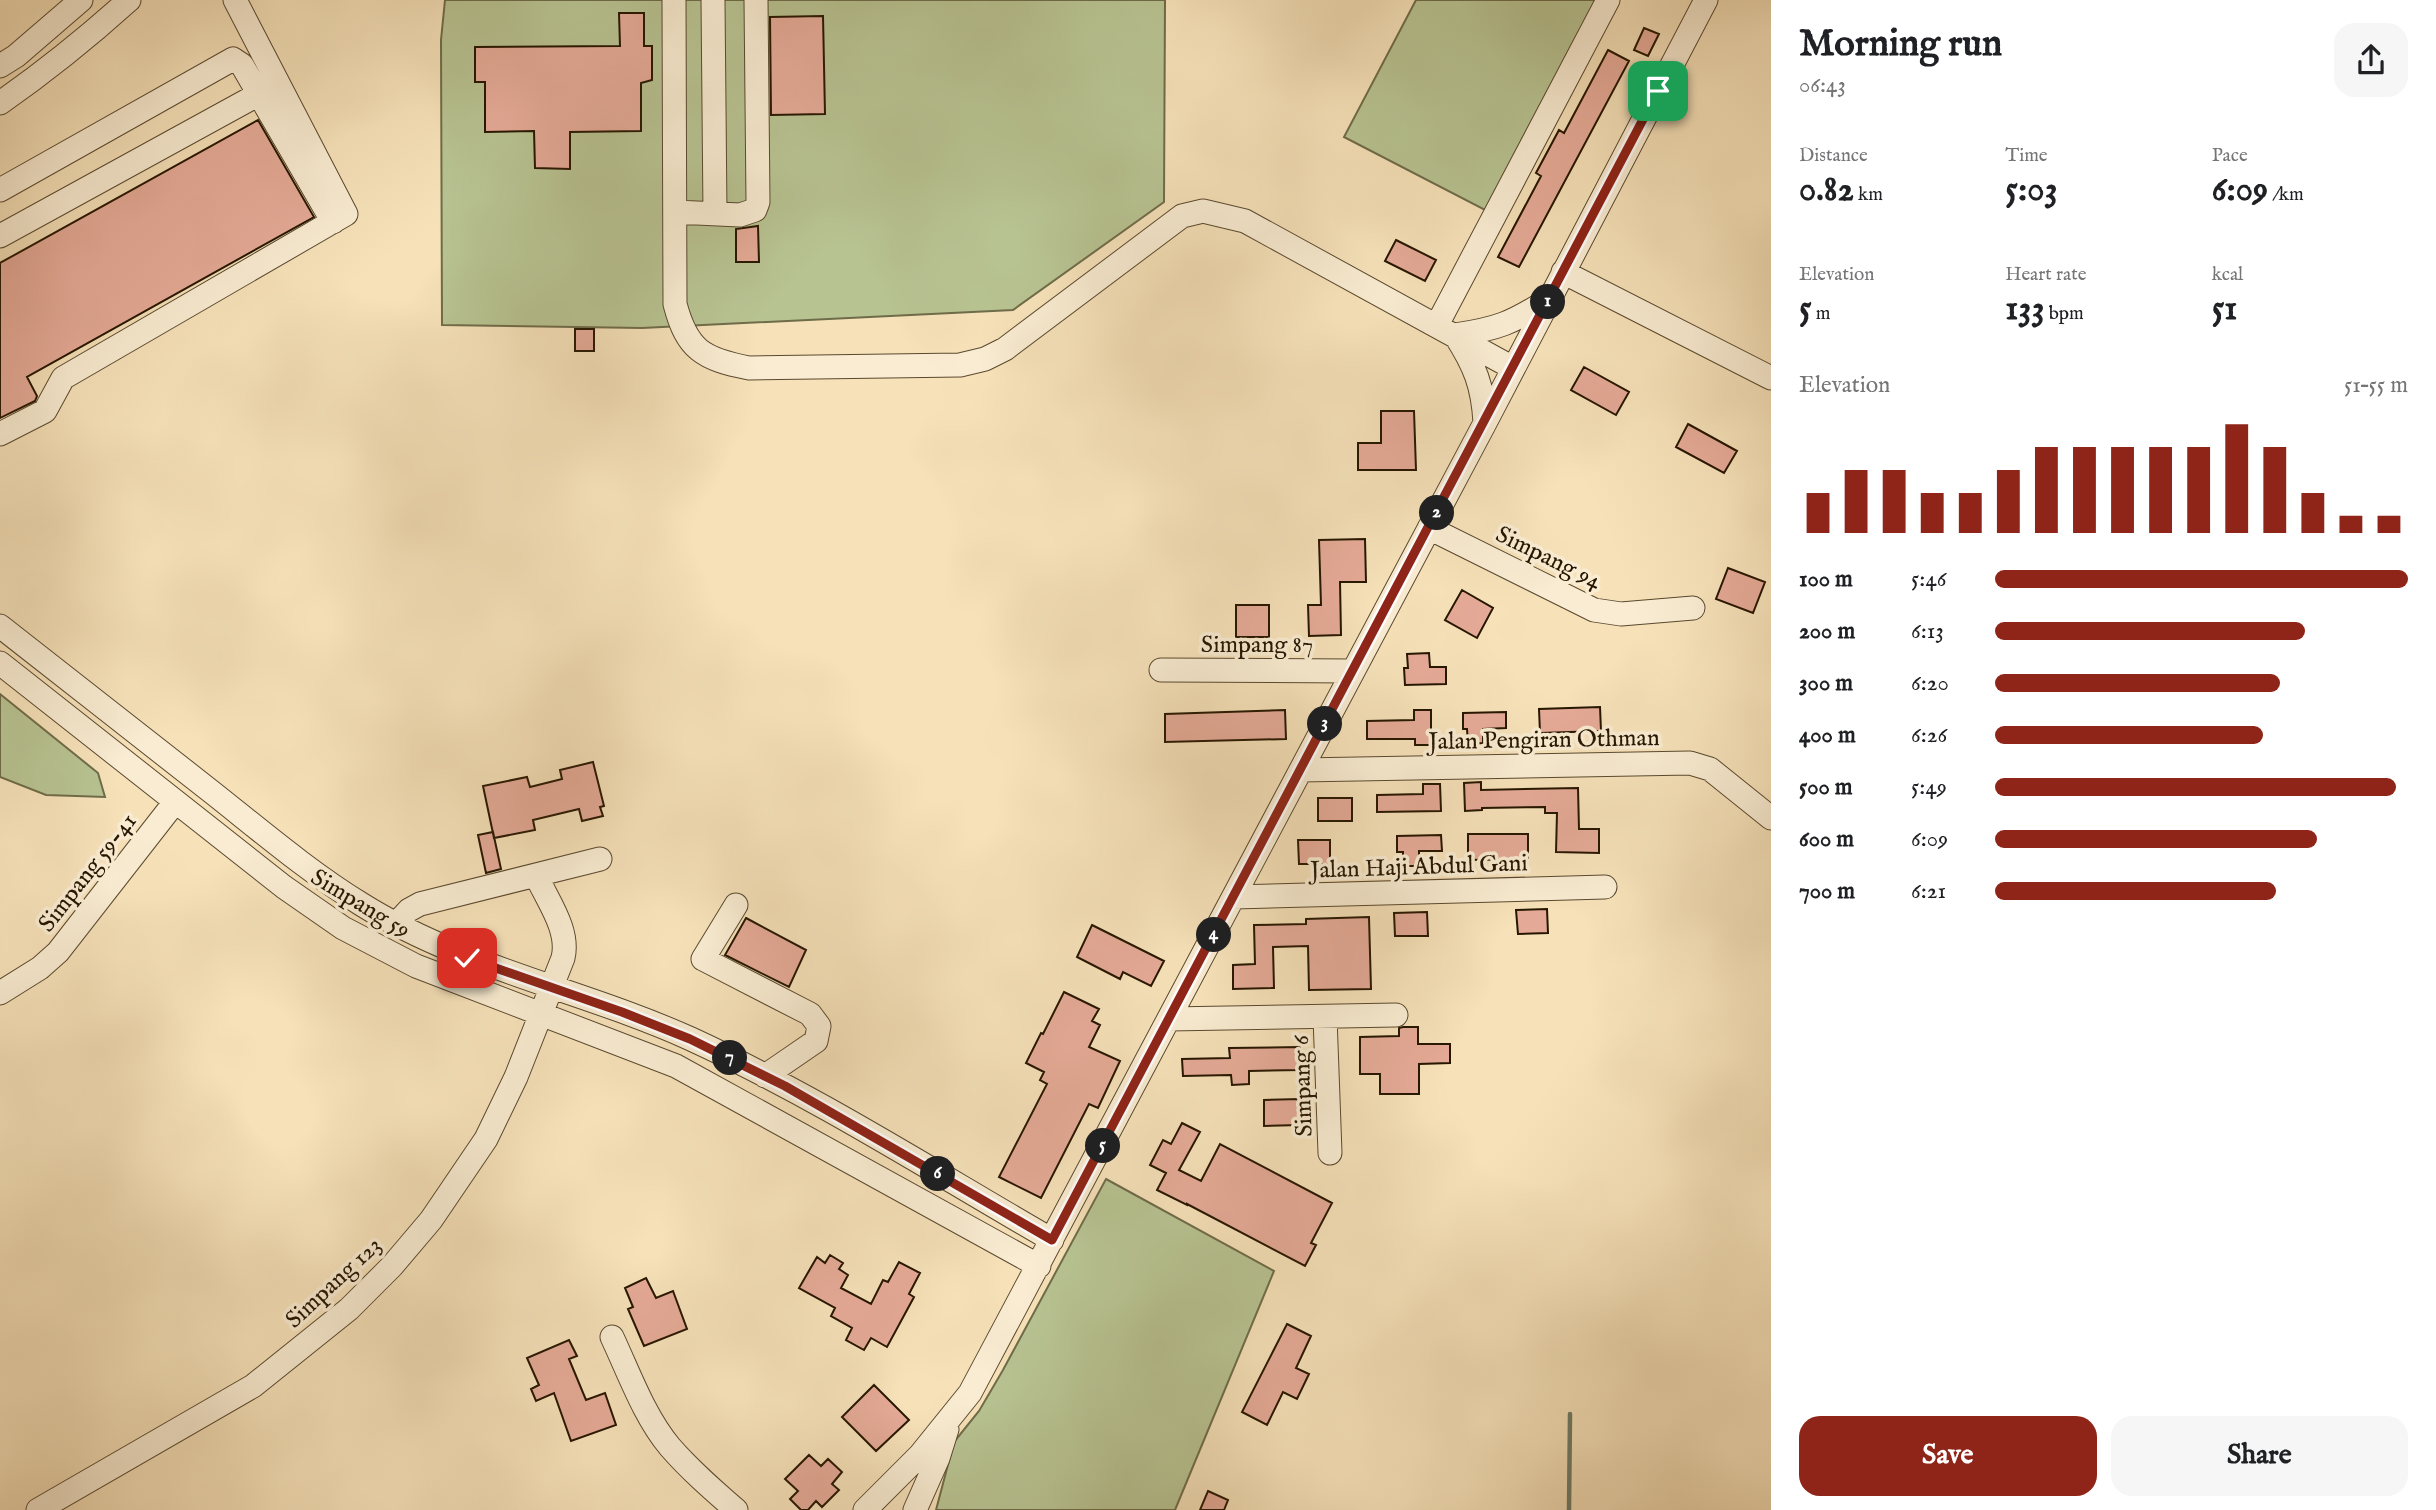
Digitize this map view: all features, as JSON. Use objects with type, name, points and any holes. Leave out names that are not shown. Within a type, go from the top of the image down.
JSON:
[{"type":"street","points":[[0,103],[37,77],[129,0]]},
{"type":"street","points":[[0,434],[46,411],[63,378],[333,222],[267,87],[235,0]]},
{"type":"street","points":[[674,0],[674,304],[682,330],[698,350],[721,363],[749,368],[960,365],[985,359],[1005,349],[1182,216],[1203,211],[1245,221],[1513,368]]},
{"type":"street","points":[[713,0],[715,214]]},
{"type":"street","points":[[674,212],[715,214],[749,213],[755,210],[758,202],[756,0]]},
{"type":"street","points":[[1446,330],[1608,0]]},
{"type":"street","points":[[865,1510],[920,1455],[970,1393],[1485,423],[1706,0]]},
{"type":"street","points":[[0,66],[74,6],[88,36]]},
{"type":"street","points":[[0,190],[227,60],[233,59],[242,65],[267,87]]},
{"type":"street","points":[[0,236],[267,87]]},
{"type":"street","points":[[1563,272],[1771,378]]},
{"type":"street","points":[[1446,330],[1482,331],[1506,325],[1549,300]]},
{"type":"street","points":[[1446,330],[1476,372],[1483,396],[1485,423]]},
{"type":"street","name":"Simpang 94","points":[[1429,528],[1594,610],[1621,614],[1693,608]]},
{"type":"street","name":"Simpang 59","points":[[0,626],[303,864],[360,904],[427,941],[467,958],[551,986],[690,1039],[765,1076],[1052,1240]]},
{"type":"street","name":"Simpang 59","points":[[0,663],[284,887],[343,928],[416,966],[676,1066],[1039,1266]]},
{"type":"street","name":"Simpang 87","points":[[1161,670],[1353,671]]},
{"type":"street","name":"Jalan Pengiran Othman","points":[[1301,770],[1690,762],[1710,769],[1771,818]]},
{"type":"street","name":"Simpang 59-41","points":[[0,993],[40,968],[58,952],[175,802]]},
{"type":"street","name":"Simpang 59","points":[[396,924],[420,904],[600,859]]},
{"type":"street","name":"Simpang 123","points":[[38,1510],[253,1386],[349,1309],[392,1266],[431,1220],[486,1139],[516,1077],[566,946],[562,930],[536,875]]},
{"type":"street","name":"Jalan Haji Abdul Gani","points":[[1234,897],[1605,887]]},
{"type":"street","points":[[736,905],[703,959],[810,1014],[819,1026],[816,1041],[765,1076]]},
{"type":"street","points":[[1169,1019],[1396,1015]]},
{"type":"street","name":"Simpang 6","points":[[1325,1017],[1330,1153]]},
{"type":"street","points":[[612,1337],[656,1427],[701,1479],[736,1510]]},
{"type":"street","points":[[915,1510],[938,1458],[950,1420]]},
{"type":"green space","points":[[445,0],[1165,0],[1164,202],[1013,310],[642,328],[442,325],[441,40]]},
{"type":"green space","points":[[1416,0],[1598,0],[1485,210],[1344,137]]},
{"type":"green space","points":[[0,694],[98,773],[105,797],[46,795],[0,777]]},
{"type":"green space","points":[[1106,1179],[1274,1271],[1175,1510],[936,1510],[954,1442],[979,1411],[1003,1370]]},
{"type":"building","points":[[619,13],[644,13],[644,46],[652,46],[652,80],[641,83],[641,131],[570,132],[570,169],[535,168],[534,131],[485,132],[485,82],[475,82],[475,47],[620,46]]},
{"type":"building","points":[[823,16],[825,114],[771,115],[770,17]]},
{"type":"building","points":[[1644,28],[1659,34],[1648,56],[1634,50]]},
{"type":"building","points":[[1608,50],[1629,61],[1519,267],[1498,257],[1541,176],[1536,173],[1559,130],[1564,133]]},
{"type":"building","points":[[258,120],[314,217],[27,377],[37,396],[35,401],[0,418],[0,263]]},
{"type":"building","points":[[758,226],[759,262],[736,262],[736,229]]},
{"type":"building","points":[[1396,240],[1436,260],[1425,281],[1385,261]]},
{"type":"building","points":[[575,329],[594,329],[594,351],[575,351]]},
{"type":"building","points":[[1584,367],[1629,392],[1616,415],[1571,390]]},
{"type":"building","points":[[1381,411],[1414,411],[1416,470],[1358,470],[1358,443],[1381,443]]},
{"type":"building","points":[[1688,424],[1737,451],[1724,473],[1676,447]]},
{"type":"building","points":[[1365,539],[1366,582],[1340,582],[1341,635],[1309,636],[1308,605],[1321,605],[1319,540]]},
{"type":"building","points":[[1728,568],[1765,582],[1753,613],[1716,599]]},
{"type":"building","points":[[1462,590],[1493,608],[1477,638],[1445,620]]},
{"type":"building","points":[[1236,605],[1269,605],[1269,637],[1236,637]]},
{"type":"building","points":[[1429,653],[1430,667],[1446,667],[1446,684],[1405,685],[1407,654]]},
{"type":"building","points":[[1600,707],[1601,731],[1540,733],[1539,709]]},
{"type":"building","points":[[1285,710],[1286,739],[1165,742],[1165,714]]},
{"type":"building","points":[[1414,710],[1431,710],[1431,745],[1415,745],[1415,739],[1367,739],[1367,721],[1414,720]]},
{"type":"building","points":[[1506,712],[1506,728],[1483,729],[1483,743],[1468,744],[1467,729],[1463,729],[1463,713]]},
{"type":"building","points":[[593,762],[604,806],[600,807],[603,816],[582,821],[579,809],[533,820],[535,830],[494,838],[483,786],[527,777],[530,787],[562,779],[560,770]]},
{"type":"building","points":[[1481,782],[1481,790],[1578,788],[1579,829],[1599,829],[1599,853],[1556,852],[1557,813],[1545,813],[1545,807],[1482,808],[1465,811],[1464,783]]},
{"type":"building","points":[[1423,784],[1440,784],[1441,811],[1377,812],[1377,795],[1423,794]]},
{"type":"building","points":[[1318,798],[1352,798],[1352,821],[1318,821]]},
{"type":"building","points":[[493,832],[501,869],[486,873],[478,835]]},
{"type":"building","points":[[1468,834],[1528,834],[1528,859],[1468,860]]},
{"type":"building","points":[[1441,835],[1442,851],[1419,851],[1419,866],[1403,866],[1403,852],[1397,852],[1397,836]]},
{"type":"building","points":[[1298,840],[1330,840],[1330,864],[1299,864]]},
{"type":"building","points":[[1547,909],[1548,933],[1518,934],[1516,910]]},
{"type":"building","points":[[1427,912],[1428,936],[1395,936],[1394,913]]},
{"type":"building","points":[[1369,917],[1371,989],[1309,990],[1308,946],[1273,947],[1274,988],[1233,989],[1233,965],[1255,964],[1254,925],[1306,924],[1306,919]]},
{"type":"building","points":[[746,918],[806,950],[789,987],[725,955]]},
{"type":"building","points":[[1092,925],[1164,961],[1151,986],[1123,972],[1120,979],[1077,957]]},
{"type":"building","points":[[1064,992],[1099,1009],[1092,1021],[1100,1025],[1089,1047],[1120,1061],[1098,1108],[1089,1104],[1041,1198],[999,1177],[1047,1084],[1040,1080],[1044,1072],[1026,1063]]},
{"type":"building","points":[[1418,1027],[1418,1044],[1450,1044],[1450,1063],[1419,1064],[1419,1094],[1380,1094],[1380,1074],[1360,1074],[1360,1037],[1399,1036],[1399,1028]]},
{"type":"building","points":[[1300,1047],[1300,1070],[1249,1071],[1249,1084],[1232,1085],[1231,1075],[1183,1076],[1182,1059],[1230,1058],[1229,1048]]},
{"type":"building","points":[[1300,1099],[1300,1125],[1264,1126],[1264,1100]]},
{"type":"building","points":[[1182,1123],[1200,1132],[1179,1170],[1201,1181],[1220,1144],[1332,1203],[1311,1243],[1316,1245],[1305,1266],[1157,1190],[1166,1173],[1150,1165],[1163,1140],[1171,1144]]},
{"type":"building","points":[[830,1255],[843,1263],[839,1269],[848,1275],[841,1288],[871,1304],[883,1280],[888,1282],[899,1262],[920,1273],[909,1294],[914,1297],[887,1347],[871,1338],[864,1350],[846,1340],[852,1328],[831,1316],[835,1308],[799,1288],[817,1257],[825,1263]]},
{"type":"building","points":[[646,1278],[656,1298],[673,1291],[687,1329],[644,1346],[628,1309],[633,1307],[625,1288]]},
{"type":"building","points":[[1287,1324],[1311,1336],[1296,1368],[1309,1374],[1297,1399],[1283,1392],[1267,1425],[1242,1412]]},
{"type":"building","points":[[569,1340],[577,1356],[569,1359],[586,1400],[605,1393],[616,1425],[571,1441],[554,1393],[536,1401],[531,1389],[539,1385],[527,1358]]},
{"type":"building","points":[[874,1385],[909,1420],[876,1451],[842,1417]]},
{"type":"building","points":[[809,1455],[821,1466],[828,1459],[842,1472],[832,1484],[839,1490],[822,1507],[816,1501],[808,1510],[801,1510],[790,1499],[798,1491],[785,1479]]},
{"type":"building","points":[[1208,1491],[1228,1500],[1224,1510],[1200,1510]]},
{"type":"waterway","points":[[1569,1510],[1570,1414]]},
{"type":"route","points":[[467,958],[622,1012],[690,1039],[785,1086],[1052,1240],[1658,91]]}]
